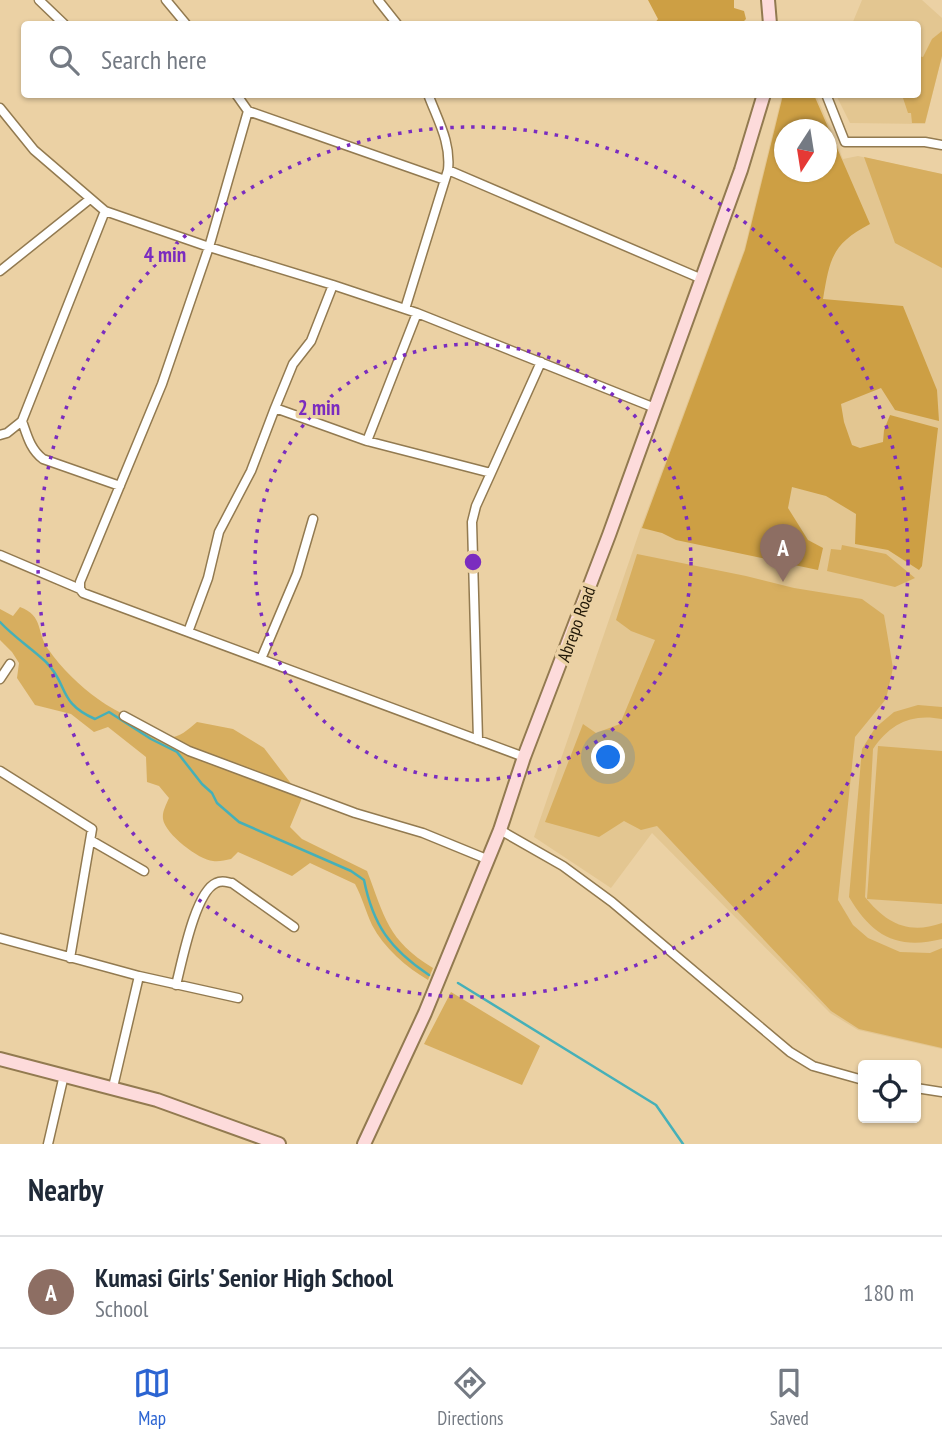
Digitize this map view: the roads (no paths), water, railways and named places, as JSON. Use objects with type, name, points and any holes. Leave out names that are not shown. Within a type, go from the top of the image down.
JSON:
[{"type":"main road","points":[[768,0],[770,21]]},
{"type":"main road","name":"Abrepo Road","points":[[364,1144],[425,1013],[489,860],[524,757],[702,279],[741,170],[763,98]]},
{"type":"main road","points":[[0,1059],[157,1100],[279,1144]]},
{"type":"street","points":[[39,0],[61,21]]},
{"type":"street","points":[[166,0],[184,21]]},
{"type":"street","points":[[378,0],[395,21]]},
{"type":"street","points":[[239,98],[248,111],[447,175],[702,279]]},
{"type":"street","points":[[405,309],[447,175],[450,153],[430,98]]},
{"type":"street","points":[[828,98],[845,142],[925,142],[942,145]]},
{"type":"street","points":[[80,589],[80,582],[162,384],[209,247],[248,111]]},
{"type":"street","points":[[2,114],[34,150],[105,211],[417,313],[655,408]]},
{"type":"street","points":[[0,271],[90,199]]},
{"type":"street","points":[[0,435],[22,421],[105,211]]},
{"type":"street","points":[[188,632],[208,578],[219,532],[251,471],[293,364],[311,341],[333,285]]},
{"type":"street","points":[[367,441],[417,313]]},
{"type":"street","points":[[478,740],[472,522],[476,506],[541,362]]},
{"type":"street","points":[[275,408],[367,441],[491,473]]},
{"type":"street","points":[[22,421],[32,447],[43,459],[120,486]]},
{"type":"street","points":[[261,659],[297,574],[313,519]]},
{"type":"street","points":[[0,555],[80,589],[83,593],[524,757]]},
{"type":"street","points":[[0,679],[10,664]]},
{"type":"street","points":[[124,716],[189,751],[355,813],[423,833],[489,860]]},
{"type":"street","points":[[0,771],[90,826],[93,834],[70,958]]},
{"type":"street","points":[[500,830],[563,866],[612,902],[790,1052],[813,1066],[858,1079]]},
{"type":"street","points":[[92,841],[144,871]]},
{"type":"street","points":[[176,985],[196,911],[214,883],[232,883],[293,927]]},
{"type":"street","points":[[0,938],[139,976],[238,998]]},
{"type":"street","points":[[113,1087],[139,976]]},
{"type":"street","points":[[48,1144],[64,1075]]},
{"type":"street","points":[[921,1089],[942,1092]]},
{"type":"waterway","points":[[0,622],[46,662],[69,700],[83,713],[95,719],[109,712],[177,752],[212,793],[217,803],[239,822],[351,871],[364,880],[372,910],[385,935],[404,956],[429,975]]},
{"type":"waterway","points":[[458,983],[656,1105],[683,1144]]},
{"type":"place","name":"Kumasi Girls' Senior High School","points":[[783,582]]}]
